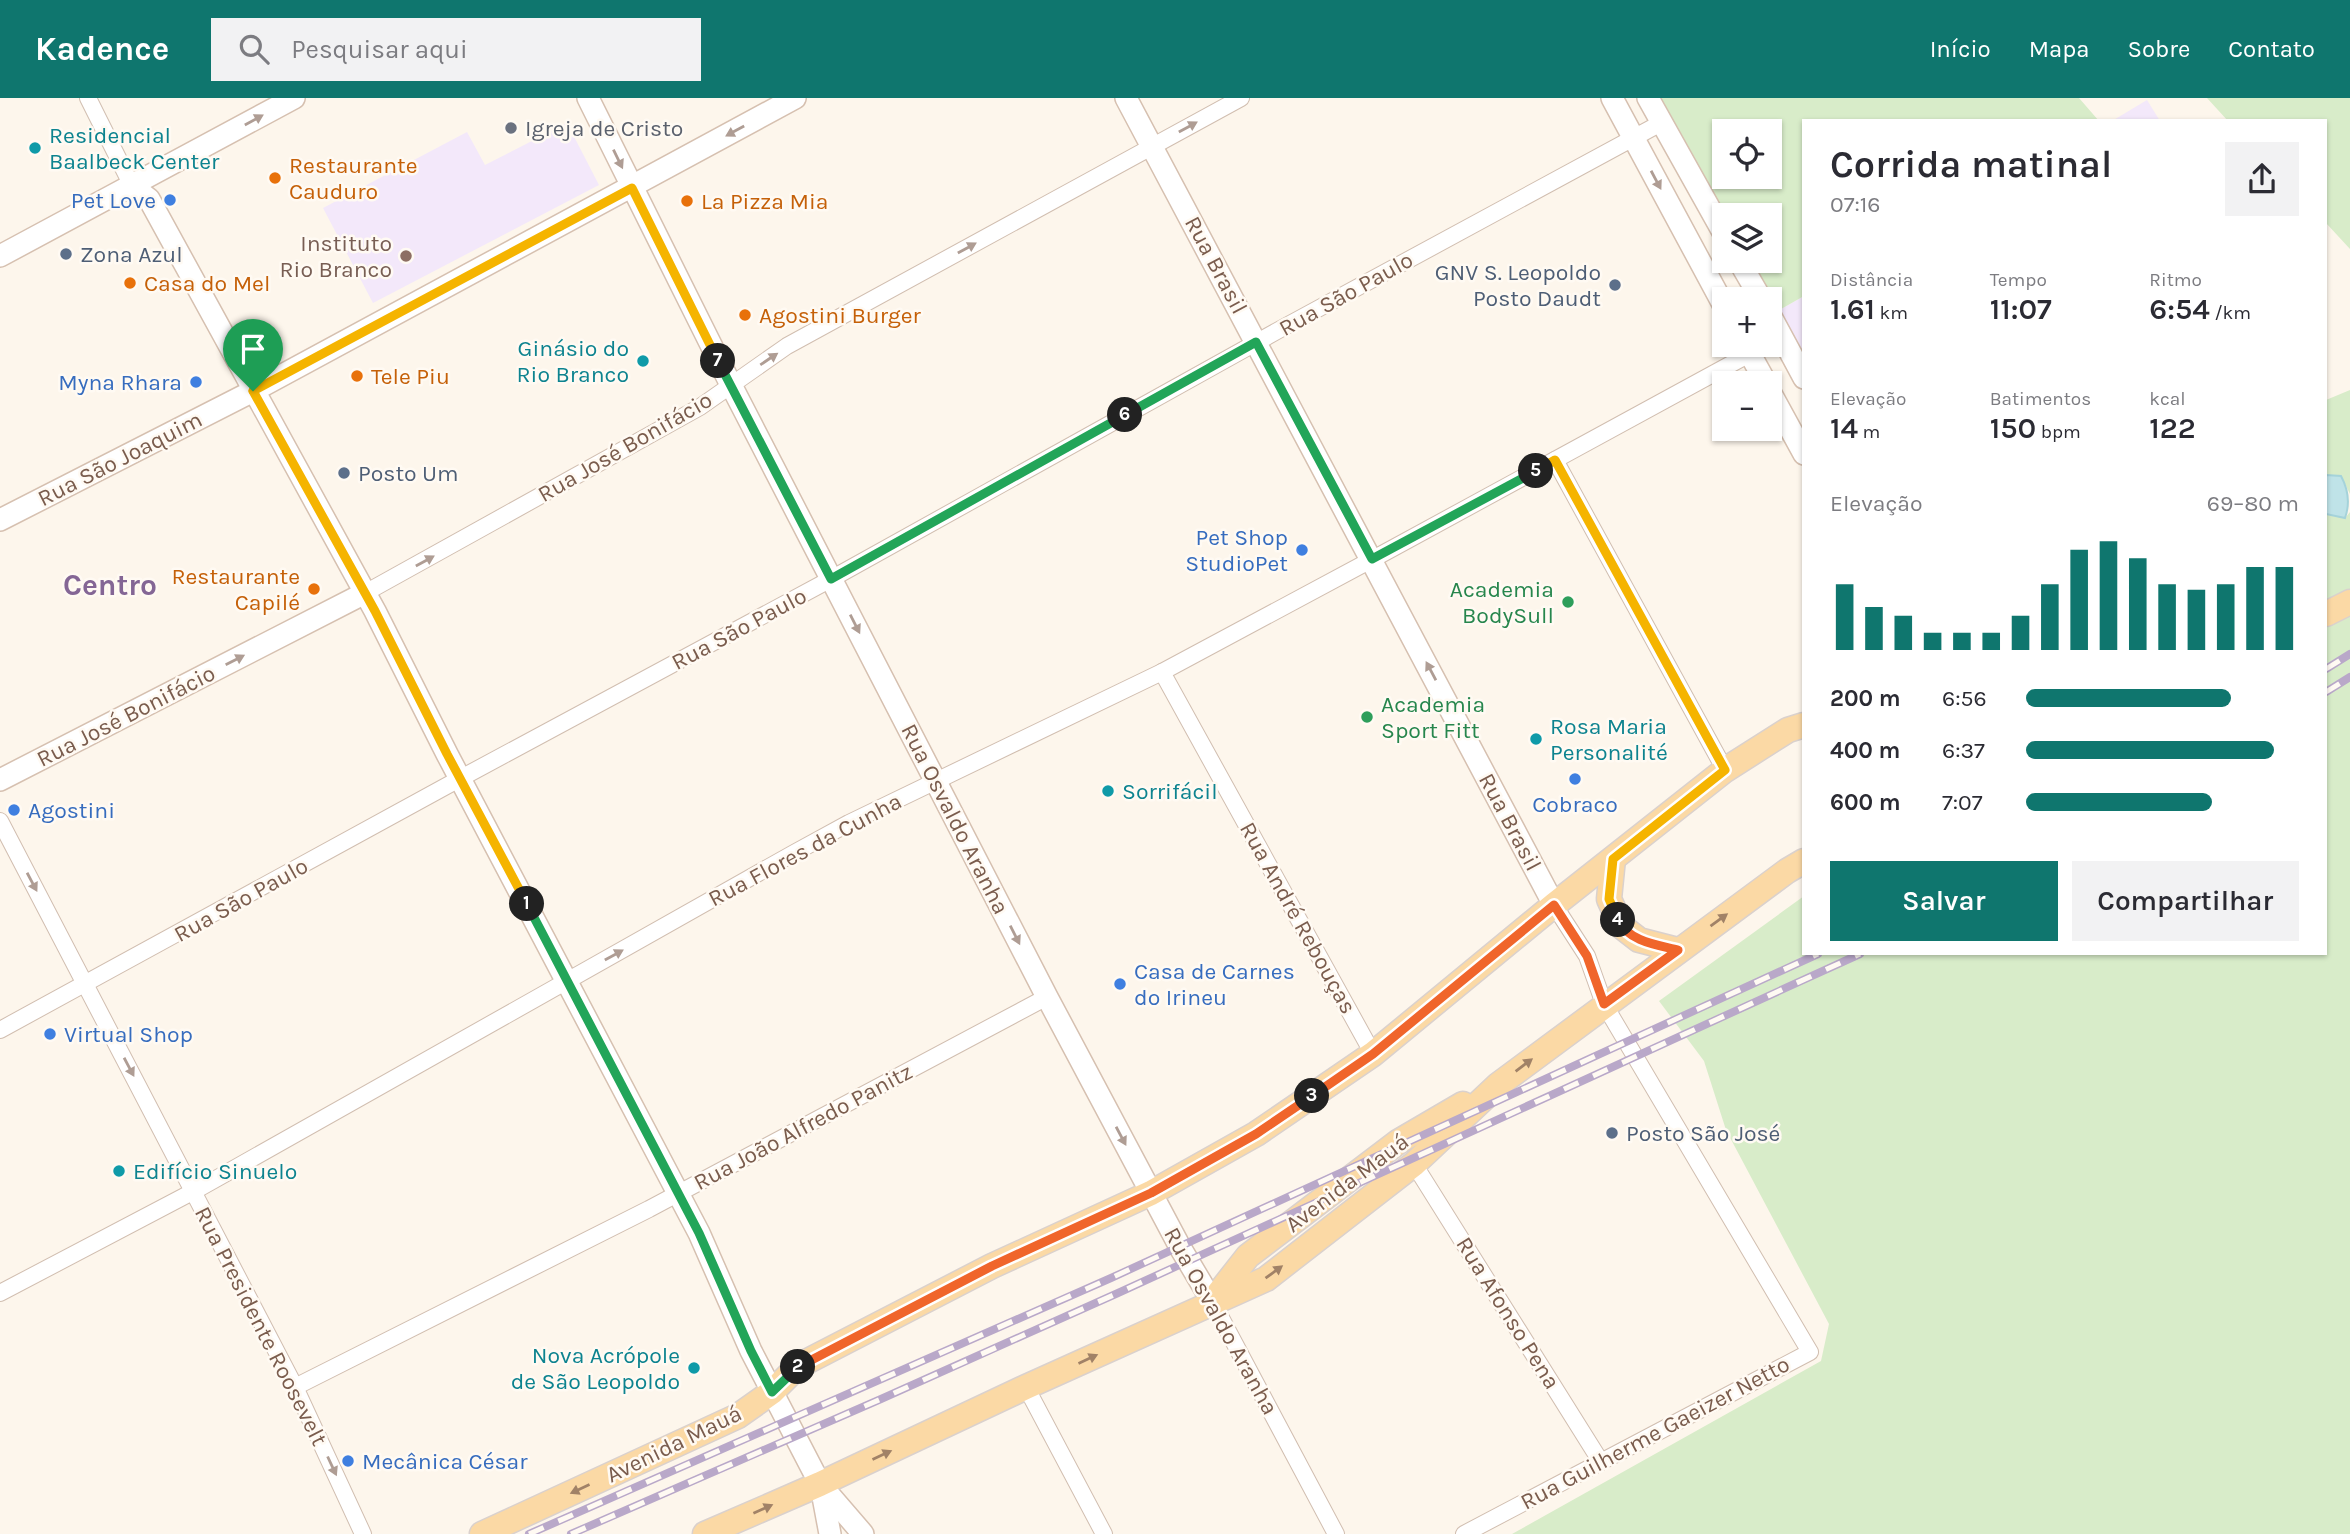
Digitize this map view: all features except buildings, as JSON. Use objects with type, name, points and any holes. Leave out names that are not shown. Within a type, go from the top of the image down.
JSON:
[{"type":"main road","points":[[2327,614],[2350,602]]},
{"type":"main road","name":"Avenida Mauá","points":[[482,1534],[738,1416],[772,1392],[806,1362],[992,1266],[1151,1193],[1256,1134],[1373,1054],[1554,905],[1725,770],[1799,725]]},
{"type":"main road","points":[[1613,859],[1609,899],[1621,926],[1639,940],[1678,950]]},
{"type":"main road","name":"Avenida Mauá","points":[[705,1534],[820,1484],[1212,1301],[1266,1279],[1414,1164],[1498,1084],[1678,950],[1802,862]]},
{"type":"main road","name":"Avenida Mauá","points":[[1212,1301],[1248,1256],[1398,1142],[1498,1084]]},
{"type":"street","points":[[88,98],[132,186],[149,199],[365,593],[699,1233],[751,1351],[820,1484],[863,1534]]},
{"type":"street","points":[[0,256],[294,98]]},
{"type":"street","name":"Rua Osvaldo Aranha","points":[[588,98],[731,385],[1047,997],[1336,1534]]},
{"type":"street","name":"Rua São Joaquim","points":[[0,520],[253,391],[795,98]]},
{"type":"street","name":"Rua Brasil","points":[[1126,98],[1554,905],[1587,956],[1604,1004],[1810,1352]]},
{"type":"street","name":"Rua José Bonifácio","points":[[0,780],[365,593],[700,407],[787,346],[1241,98]]},
{"type":"street","points":[[1612,98],[1714,287]]},
{"type":"street","points":[[1648,98],[1712,213]]},
{"type":"street","name":"Rua São Paulo","points":[[0,1030],[831,579],[1256,342],[1661,123]]},
{"type":"street","name":"Rua Flores da Cunha","points":[[0,1293],[194,1191],[793,853],[1162,672],[1555,460],[1739,357]]},
{"type":"street","points":[[1778,357],[1802,376]]},
{"type":"street","points":[[1782,414],[1802,450]]},
{"type":"street","points":[[1555,460],[1725,770]]},
{"type":"street","name":"Rua André Rebouças","points":[[1162,672],[1373,1054]]},
{"type":"street","name":"Rua Presidente Roosevelt","points":[[0,821],[295,1387],[363,1534]]},
{"type":"street","name":"Rua João Alfredo Panitz","points":[[295,1387],[678,1193],[1047,997]]},
{"type":"street","name":"Rua Afonso Pena","points":[[1414,1164],[1601,1462]]},
{"type":"street","name":"Rua Guilherme Gaeizer Netto","points":[[1464,1534],[1810,1352]]},
{"type":"street","points":[[1026,1387],[1104,1534]]},
{"type":"street","points":[[820,1484],[830,1534]]},
{"type":"shaded area","points":[[2147,100],[2159,119],[2115,119]]},
{"type":"shaded area","name":"Instituto Rio Branco","points":[[567,123],[599,185],[373,303],[323,208],[467,132],[485,165]]},
{"type":"shaded area","points":[[1802,297],[1802,360],[1782,323],[1782,309]]},
{"type":"green space","points":[[1658,98],[2079,98],[2097,119],[1802,119],[1802,297],[1782,309],[1782,287],[1762,287],[1755,273],[1782,273],[1782,203],[1717,203]]},
{"type":"green space","points":[[2207,98],[2350,98],[2350,249],[2327,224],[2327,119],[2226,119]]},
{"type":"green space","points":[[2350,390],[2350,494],[2341,476],[2327,475],[2327,400]]},
{"type":"green space","points":[[2350,512],[2350,1534],[1512,1534],[1821,1361],[1829,1324],[1726,1130],[1704,1061],[1659,1001],[1802,897],[1802,955],[2327,955],[2327,514],[2345,518]]},
{"type":"water","points":[[2327,475],[2341,476],[2347,491],[2345,518],[2327,514]]},
{"type":"railway","points":[[2327,668],[2350,654]]},
{"type":"railway","points":[[2327,691],[2350,677]]},
{"type":"railway","points":[[529,1534],[1111,1278],[1816,955]]},
{"type":"railway","points":[[571,1534],[1118,1293],[1858,955]]},
{"type":"place","name":"Igreja de Cristo","points":[[511,128]]},
{"type":"place","name":"Residencial Baalbeck Center","points":[[35,148]]},
{"type":"place","name":"Restaurante Cauduro","points":[[275,178]]},
{"type":"place","name":"Pet Love","points":[[170,200]]},
{"type":"place","name":"La Pizza Mia","points":[[687,201]]},
{"type":"place","name":"Zona Azul","points":[[66,254]]},
{"type":"place","name":"Instituto Rio Branco","points":[[406,256]]},
{"type":"place","name":"Casa do Mel","points":[[130,283]]},
{"type":"place","name":"GNV S. Leopoldo Posto Daudt","points":[[1615,285]]},
{"type":"place","name":"Agostini Burger","points":[[745,315]]},
{"type":"place","name":"Ginásio do Rio Branco","points":[[643,361]]},
{"type":"place","name":"Tele Piu","points":[[357,376]]},
{"type":"place","name":"Myna Rhara","points":[[196,382]]},
{"type":"place","name":"Posto Um","points":[[344,473]]},
{"type":"place","name":"Pet Shop StudioPet","points":[[1302,550]]},
{"type":"place","name":"Restaurante Capilé","points":[[314,589]]},
{"type":"place","name":"Academia BodySull","points":[[1568,602]]},
{"type":"place","name":"Academia Sport Fitt","points":[[1367,717]]},
{"type":"place","name":"Rosa Maria Personalité","points":[[1536,739]]},
{"type":"place","name":"Cobraco","points":[[1575,779]]},
{"type":"place","name":"Sorrifácil","points":[[1108,791]]},
{"type":"place","name":"Agostini","points":[[14,810]]},
{"type":"place","name":"Casa de Carnes do Irineu","points":[[1120,984]]},
{"type":"place","name":"Virtual Shop","points":[[50,1034]]},
{"type":"place","name":"Posto São José","points":[[1612,1133]]},
{"type":"place","name":"Edifício Sinuelo","points":[[119,1171]]},
{"type":"place","name":"Nova Acrópole de São Leopoldo","points":[[694,1368]]},
{"type":"place","name":"Mecânica César","points":[[348,1461]]},
{"type":"district","name":"Centro","points":[[110,585]]},
{"type":"route","points":[[632,188],[831,579],[1256,342],[1372,559],[1555,460],[1725,770],[1613,859],[1609,899],[1621,926],[1639,940],[1678,950],[1604,1004],[1587,956],[1554,905],[1373,1054],[1256,1134],[1151,1193],[992,1266],[806,1362],[772,1392],[699,1233],[447,754],[375,611],[253,391],[632,188]]}]
